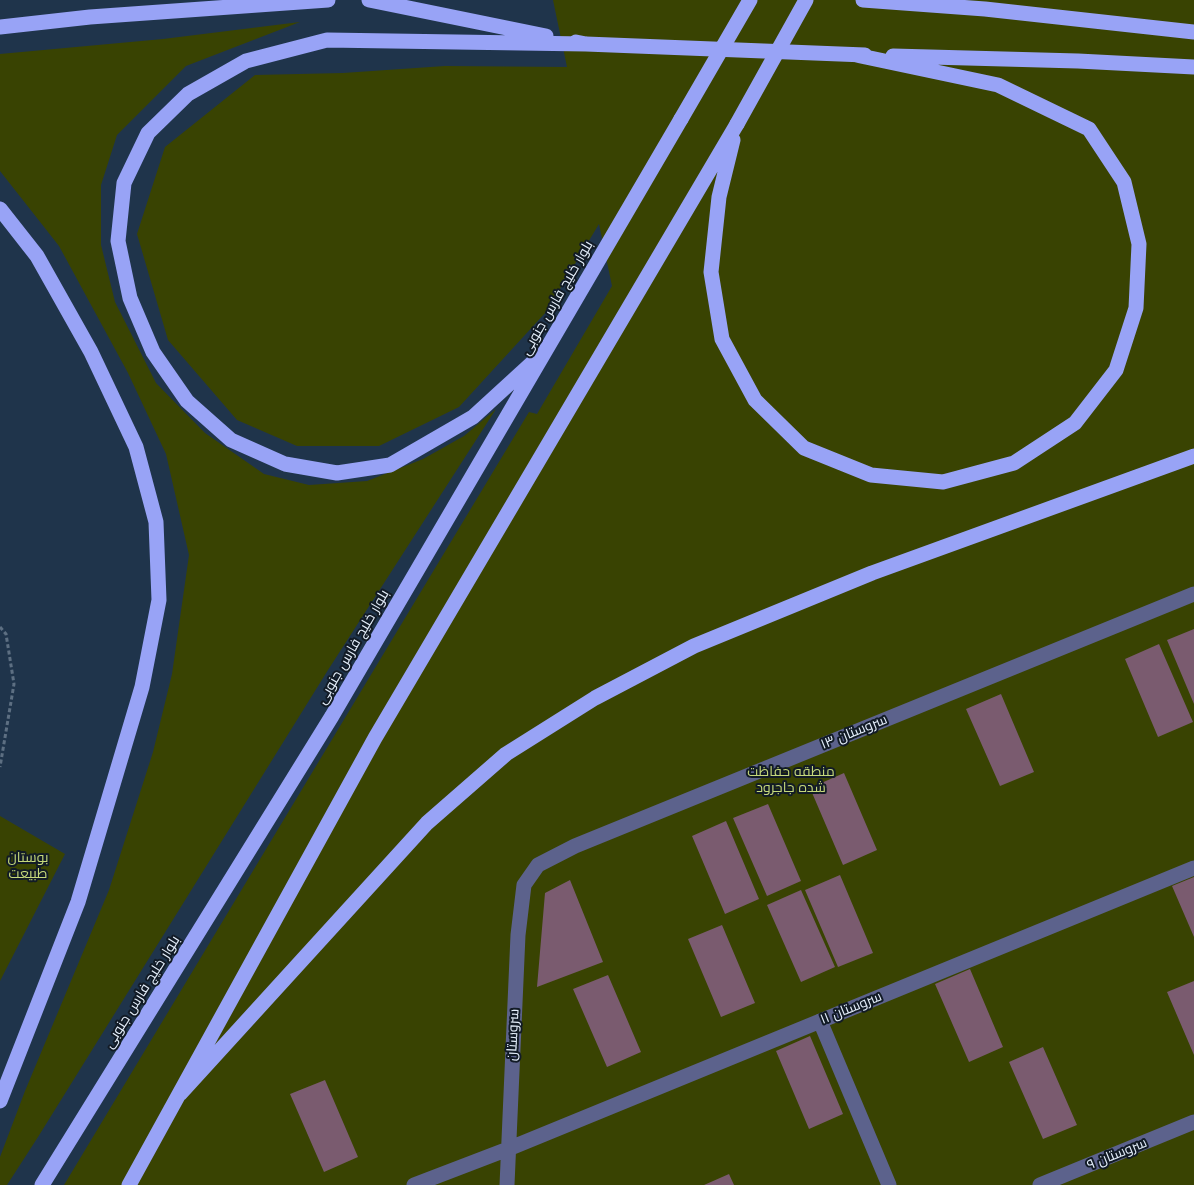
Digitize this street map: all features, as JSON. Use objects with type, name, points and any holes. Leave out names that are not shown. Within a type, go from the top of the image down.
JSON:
[{"type":"highway","points":[[0,27],[90,17],[328,0]]},
{"type":"highway","points":[[369,0],[586,44]]},
{"type":"highway","name":"بلوار خلیج فارس جنوبی","points":[[42,1185],[332,716],[750,0]]},
{"type":"highway","points":[[129,1185],[375,738],[737,124],[806,0]]},
{"type":"highway","points":[[863,0],[985,9],[1194,32]]},
{"type":"highway","points":[[544,352],[473,417],[390,465],[338,473],[285,464],[231,440],[186,401],[153,352],[130,298],[118,241],[124,183],[148,133],[188,94],[246,61],[327,40],[586,44],[856,55],[1078,60],[1194,67]]},
{"type":"highway","points":[[737,124],[719,197],[711,272],[722,339],[755,400],[804,448],[871,475],[943,482],[1014,463],[1075,423],[1116,370],[1136,308],[1139,244],[1124,182],[1089,129],[998,85],[856,55]]},
{"type":"highway","points":[[0,210],[37,256],[92,352],[136,447],[156,522],[160,600],[142,687],[78,902],[0,1101]]},
{"type":"highway","points":[[180,1094],[427,823],[506,754],[570,713],[694,646],[872,573],[1194,456]]},
{"type":"street","name":"سروستان ۱۳","points":[[524,885],[538,866],[575,846],[1194,594]]},
{"type":"street","name":"سروستان ۱۱","points":[[414,1185],[508,1149],[1194,868]]},
{"type":"street","name":"سروستان","points":[[507,1185],[518,935],[524,885]]},
{"type":"street","points":[[820,1021],[889,1185]]},
{"type":"street","name":"سروستان ۹","points":[[1040,1185],[1194,1122]]},
{"type":"path","points":[[0,627],[6,634],[14,684],[0,767]]},
{"type":"green space","name":"منطقه حفاظت شده جاجرود","points":[[553,0],[1194,0],[1194,1185],[64,1185],[529,412],[537,414],[612,286],[599,224],[546,312],[459,407],[379,446],[297,446],[237,420],[168,340],[137,234],[165,147],[255,75],[343,73],[445,66],[567,67]]},
{"type":"green space","points":[[300,22],[186,66],[117,135],[101,185],[101,245],[115,302],[156,383],[205,433],[264,474],[309,485],[367,481],[423,459],[464,436],[496,409],[328,670],[38,1137],[7,1185],[0,1185],[0,1157],[25,1091],[109,890],[153,752],[172,674],[189,555],[166,454],[128,373],[59,246],[0,171],[0,54],[163,39]]},
{"type":"green space","name":"بوستان طبیعت","points":[[0,816],[65,854],[0,981]]},
{"type":"building","points":[[1194,629],[1194,704],[1167,640]]},
{"type":"building","points":[[1159,644],[1193,722],[1158,737],[1125,659]]},
{"type":"building","points":[[1001,694],[1034,772],[1000,786],[966,709]]},
{"type":"building","points":[[844,773],[877,850],[843,865],[810,788]]},
{"type":"building","points":[[768,804],[801,881],[767,896],[733,818]]},
{"type":"building","points":[[726,821],[759,899],[725,914],[692,836]]},
{"type":"building","points":[[840,875],[873,953],[838,967],[805,890]]},
{"type":"building","points":[[1194,877],[1194,937],[1172,886]]},
{"type":"building","points":[[570,880],[603,962],[537,987],[545,893]]},
{"type":"building","points":[[801,890],[835,967],[801,982],[767,905]]},
{"type":"building","points":[[722,925],[755,1003],[721,1017],[688,939]]},
{"type":"building","points":[[970,969],[1003,1047],[969,1062],[935,984]]},
{"type":"building","points":[[608,975],[641,1052],[607,1067],[573,989]]},
{"type":"building","points":[[1194,981],[1194,1055],[1167,992]]},
{"type":"building","points":[[810,1036],[843,1114],[809,1129],[776,1051]]},
{"type":"building","points":[[1043,1047],[1077,1125],[1043,1139],[1009,1062]]},
{"type":"building","points":[[325,1080],[358,1157],[324,1172],[290,1094]]},
{"type":"building","points":[[729,1174],[734,1185],[704,1185]]}]
